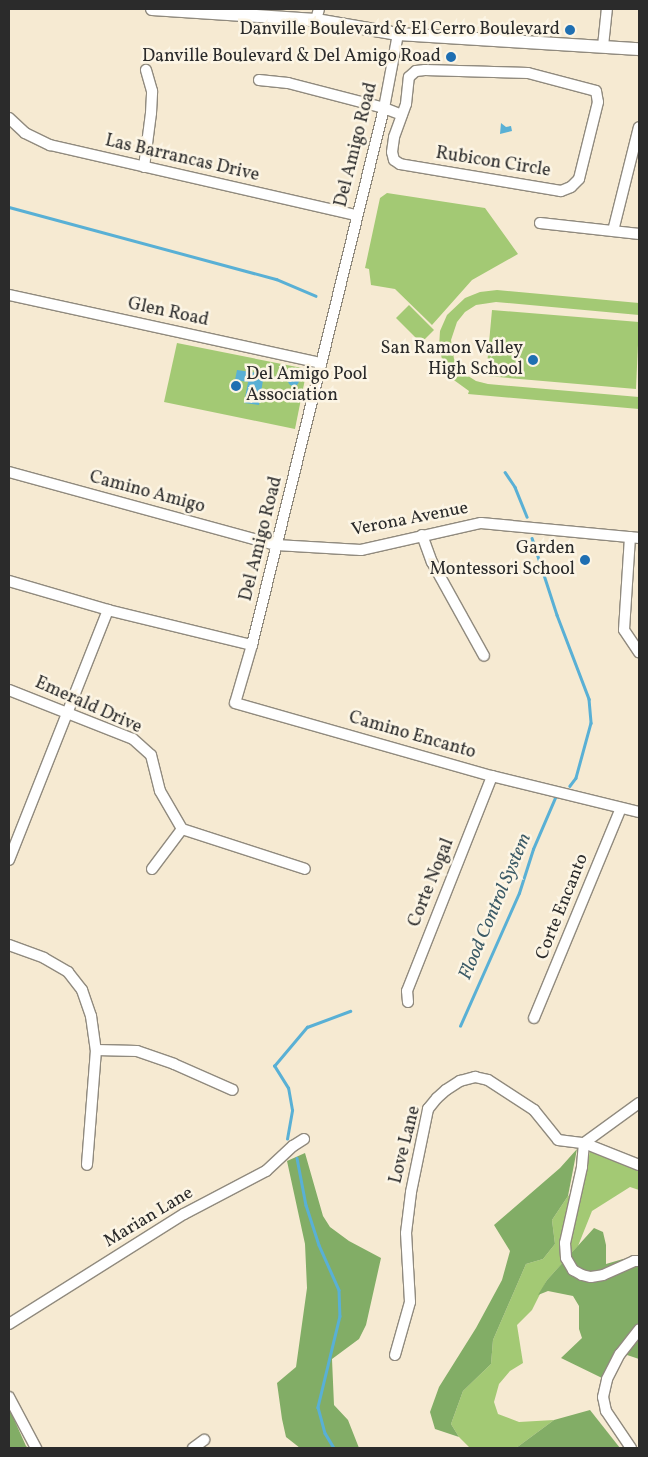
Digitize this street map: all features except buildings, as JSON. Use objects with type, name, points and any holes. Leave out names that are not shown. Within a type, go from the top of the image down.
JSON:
[{"type":"main road","points":[[152,9],[318,15],[398,34],[603,46],[639,50]]},
{"type":"street","points":[[603,46],[607,9]]},
{"type":"street","name":"Del Amigo Road","points":[[252,645],[356,215],[384,108],[398,34]]},
{"type":"street","points":[[144,167],[152,113],[152,91],[146,70]]},
{"type":"street","name":"Rubicon Circle","points":[[425,70],[528,73],[596,91],[598,102],[579,179],[571,187],[560,190],[400,164],[394,160],[392,152],[402,115],[409,77],[416,72],[425,70]]},
{"type":"street","points":[[259,80],[288,83],[384,108],[402,115]]},
{"type":"street","name":"Las Barrancas Drive","points":[[9,118],[25,133],[50,145],[356,215]]},
{"type":"street","points":[[613,231],[639,126]]},
{"type":"street","points":[[540,223],[639,234]]},
{"type":"street","name":"Glen Road","points":[[9,295],[320,363]]},
{"type":"street","name":"Camino Amigo","points":[[9,472],[276,545]]},
{"type":"street","name":"Verona Avenue","points":[[276,545],[361,550],[481,523],[634,538]]},
{"type":"street","points":[[422,535],[432,562],[484,656]]},
{"type":"street","points":[[634,538],[624,630],[639,652]]},
{"type":"street","points":[[9,581],[108,610],[252,645]]},
{"type":"street","points":[[9,860],[108,610]]},
{"type":"street","name":"Camino Encanto","points":[[252,645],[235,703],[492,776],[639,812]]},
{"type":"street","name":"Emerald Drive","points":[[9,690],[132,739],[151,755],[160,792],[182,828]]},
{"type":"street","name":"Corte Nogal","points":[[408,1002],[407,991],[492,776]]},
{"type":"street","name":"Corte Encanto","points":[[534,1018],[621,808]]},
{"type":"street","points":[[152,869],[182,828],[305,869]]},
{"type":"street","points":[[9,945],[44,958],[68,972],[82,990],[91,1016],[96,1050],[87,1165]]},
{"type":"street","points":[[96,1050],[137,1051],[174,1064],[233,1090]]},
{"type":"street","name":"Love Lane","points":[[395,1355],[410,1302],[406,1233],[411,1192],[428,1109],[446,1090],[460,1081],[475,1077],[488,1080],[534,1110],[558,1140],[584,1143],[639,1165]]},
{"type":"street","points":[[639,1103],[584,1143],[582,1167],[565,1243],[566,1258],[573,1270],[591,1277],[603,1275],[634,1260],[639,1261]]},
{"type":"street","name":"Marian Lane","points":[[9,1324],[184,1214],[266,1171],[293,1146],[304,1139]]},
{"type":"street","points":[[631,1448],[606,1410],[603,1397],[607,1379],[620,1354],[639,1330]]},
{"type":"street","points":[[9,1397],[36,1448]]},
{"type":"street","points":[[193,1448],[204,1440]]},
{"type":"green space","points":[[387,193],[485,208],[518,254],[472,280],[432,325],[395,289],[371,285],[369,269],[365,268],[380,198]]},
{"type":"green space","points":[[497,290],[639,303],[639,315],[496,302],[476,305],[465,312],[457,322],[451,340],[454,359],[465,374],[476,381],[488,384],[639,397],[639,409],[468,394],[469,391],[451,378],[443,363],[439,347],[440,331],[447,315],[465,298],[480,292]]},
{"type":"green space","points":[[409,305],[434,330],[421,343],[396,318]]},
{"type":"green space","points":[[492,310],[639,322],[636,389],[486,376]]},
{"type":"green space","name":"Del Amigo Pool Association","points":[[177,343],[307,369],[295,429],[164,402]]},
{"type":"green space","points":[[592,1142],[639,1161],[639,1190],[630,1187],[592,1211],[578,1246],[547,1280],[532,1310],[517,1325],[523,1363],[510,1371],[499,1384],[494,1402],[498,1414],[519,1422],[554,1420],[516,1448],[470,1448],[459,1437],[451,1424],[463,1391],[491,1364],[493,1340],[526,1264],[543,1259],[555,1244],[552,1220],[568,1196],[582,1188]]},
{"type":"green space","points":[[577,1149],[568,1196],[552,1220],[555,1244],[543,1259],[526,1264],[493,1340],[491,1364],[463,1391],[451,1424],[459,1437],[435,1429],[430,1412],[439,1387],[476,1328],[502,1280],[510,1251],[494,1225],[560,1168]]},
{"type":"green space","points":[[305,1153],[323,1216],[330,1227],[349,1241],[381,1258],[366,1325],[359,1339],[332,1359],[334,1405],[348,1420],[359,1448],[300,1448],[286,1437],[282,1419],[277,1383],[296,1367],[307,1288],[305,1244],[287,1161]]},
{"type":"green space","points":[[594,1228],[603,1232],[606,1245],[606,1264],[623,1259],[639,1258],[639,1359],[615,1351],[602,1378],[561,1358],[582,1338],[579,1329],[579,1306],[573,1296],[548,1291],[538,1295],[547,1280]]},
{"type":"green space","points":[[9,1408],[26,1446],[28,1448],[9,1448]]},
{"type":"green space","points":[[590,1410],[620,1448],[516,1448],[554,1420]]},
{"type":"water","points":[[501,123],[506,127],[511,126],[512,131],[500,134]]},
{"type":"water","points":[[237,370],[264,374],[259,405],[244,403],[248,382],[235,380]]},
{"type":"water","points":[[291,375],[295,375],[298,380],[297,384],[291,385],[288,382],[288,378]]},
{"type":"waterway","points":[[9,207],[276,279],[316,296]]},
{"type":"waterway","name":"Flood Control System","points":[[505,472],[515,487],[527,517]]},
{"type":"waterway","name":"Flood Control System","points":[[532,538],[557,615],[589,699],[591,723],[576,778],[570,786]]},
{"type":"waterway","name":"Flood Control System","points":[[460,1026],[519,893],[533,849],[555,798]]},
{"type":"waterway","points":[[287,1139],[292,1110],[288,1088],[274,1066],[307,1027],[350,1011]]},
{"type":"waterway","points":[[297,1158],[306,1205],[319,1245],[339,1290],[340,1316],[318,1407],[325,1433],[334,1448]]},
{"type":"place","name":"Danville Boulevard & El Cerro Boulevard","points":[[570,30]]},
{"type":"place","name":"Danville Boulevard & Del Amigo Road","points":[[451,57]]},
{"type":"place","name":"San Ramon Valley High School","points":[[533,360]]},
{"type":"place","name":"Del Amigo Pool Association","points":[[236,386]]},
{"type":"place","name":"Garden Montessori School","points":[[585,560]]}]
